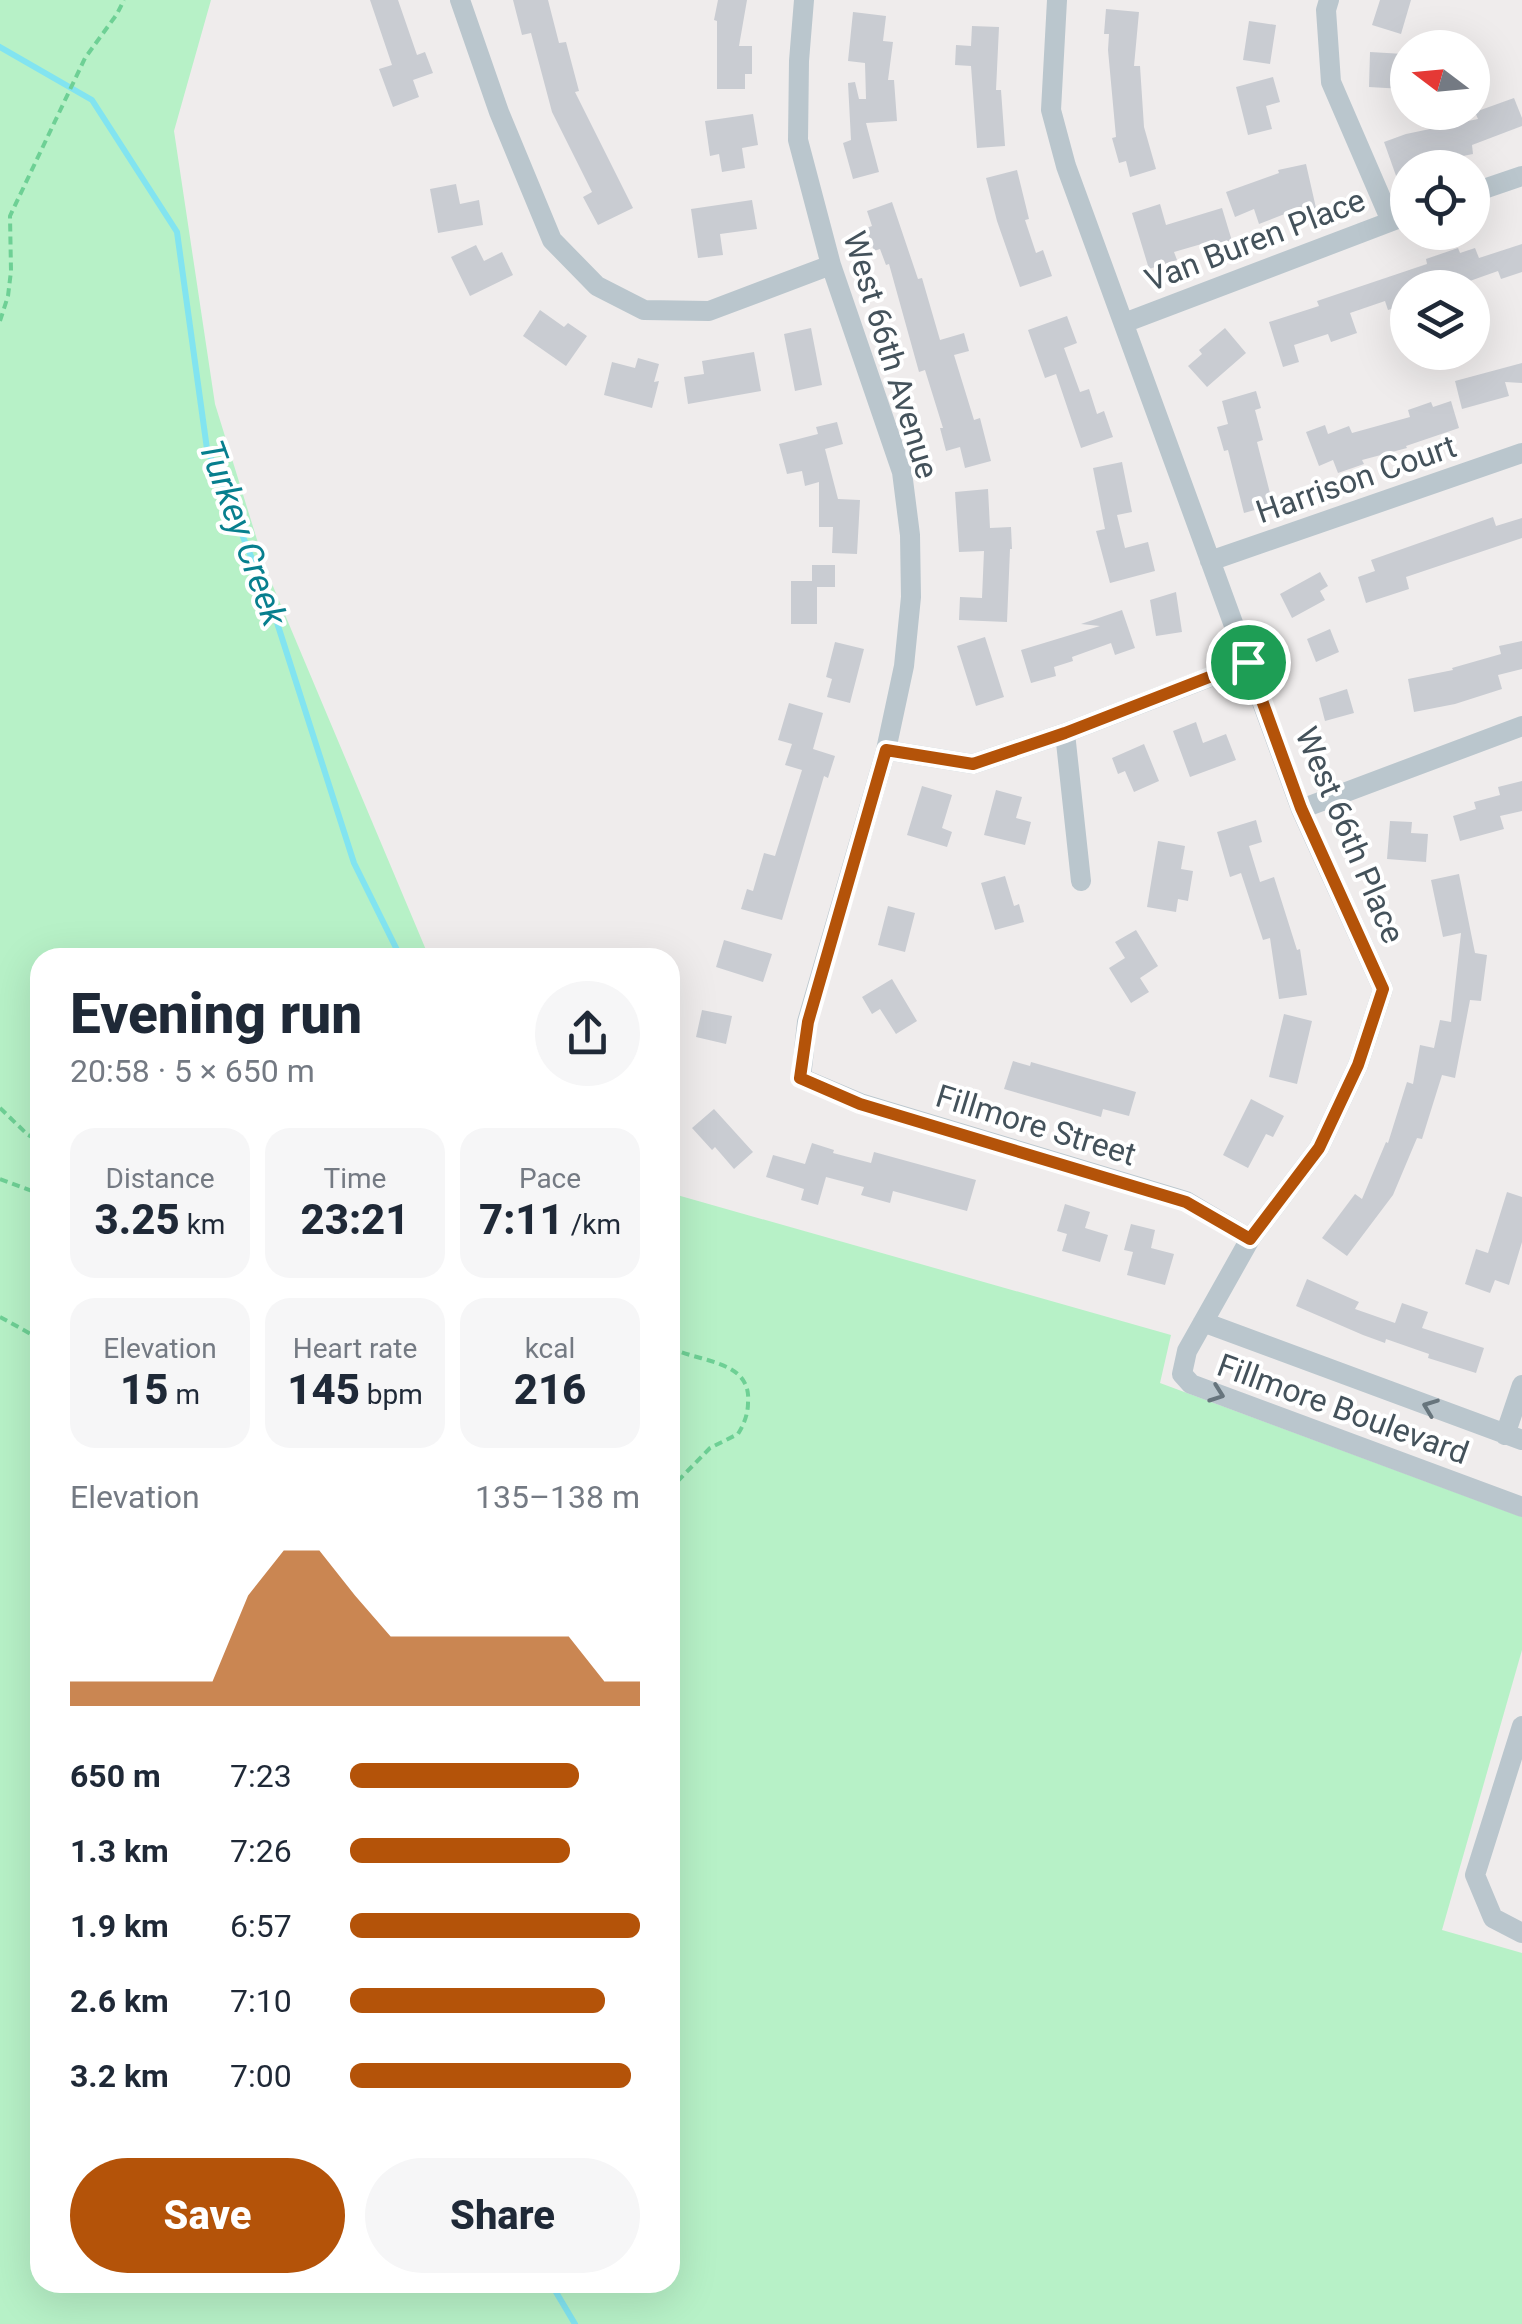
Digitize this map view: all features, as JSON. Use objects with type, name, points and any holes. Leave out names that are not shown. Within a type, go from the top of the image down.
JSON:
[{"type":"street","points":[[460,0],[499,112],[552,240],[597,286],[644,310],[709,311],[831,265]]},
{"type":"street","name":"West 66th Avenue","points":[[800,1078],[808,1022],[886,750],[904,666],[911,597],[910,535],[902,472],[831,265],[798,140],[804,0]]},
{"type":"street","name":"West 66th Place","points":[[1058,0],[1051,110],[1066,166],[1301,808],[1383,989],[1358,1065],[1319,1148],[1250,1239],[1203,1322]]},
{"type":"street","points":[[1328,0],[1331,82],[1390,200]]},
{"type":"street","points":[[1490,187],[1522,176]]},
{"type":"street","name":"Van Buren Place","points":[[1124,323],[1390,221]]},
{"type":"street","name":"Harrison Court","points":[[1210,562],[1522,453]]},
{"type":"street","points":[[886,750],[973,764],[1248,662]]},
{"type":"street","points":[[1301,808],[1522,726]]},
{"type":"street","points":[[1065,733],[1082,881]]},
{"type":"street","name":"Fillmore Street","points":[[800,1078],[860,1104],[1186,1202],[1250,1239]]},
{"type":"street","name":"Fillmore Boulevard","points":[[1514,1438],[1203,1322],[1187,1351],[1182,1374],[1191,1384],[1522,1507]]},
{"type":"street","points":[[1514,1438],[1522,1386]]},
{"type":"street","points":[[1522,1726],[1474,1875],[1493,1918],[1522,1933]]},
{"type":"path","points":[[0,321],[11,271],[10,216],[86,58],[124,0]]},
{"type":"path","points":[[0,1108],[30,1136]]},
{"type":"path","points":[[0,1179],[30,1190]]},
{"type":"path","points":[[0,1316],[30,1333]]},
{"type":"path","points":[[680,1352],[734,1369],[747,1386],[749,1398],[738,1434],[710,1448],[680,1479]]},
{"type":"green space","points":[[0,0],[211,0],[174,131],[215,404],[267,572],[425,948],[30,948],[30,2293],[680,2293],[680,1196],[1171,1335],[1160,1383],[1522,1517],[1522,1650],[1442,1930],[1522,1953],[1522,2324],[0,2324]]},
{"type":"building","points":[[370,0],[398,0],[417,55],[425,52],[433,73],[413,80],[419,97],[393,107],[379,69],[392,65]]},
{"type":"building","points":[[513,0],[548,0],[559,43],[566,42],[579,91],[575,92],[633,208],[598,225],[583,197],[592,192],[552,112],[531,33],[522,35]]},
{"type":"building","points":[[718,0],[747,0],[739,46],[752,46],[752,74],[745,74],[745,89],[717,89],[714,20]]},
{"type":"building","points":[[1380,0],[1411,0],[1402,30],[1372,25]]},
{"type":"building","points":[[1106,9],[1139,12],[1134,66],[1140,66],[1144,127],[1156,169],[1130,177],[1126,161],[1119,163],[1112,138],[1116,137],[1109,34],[1104,34]]},
{"type":"building","points":[[853,12],[886,16],[883,41],[893,42],[888,80],[894,80],[897,121],[866,123],[879,172],[853,179],[843,143],[851,140],[848,83],[855,82],[859,99],[866,99],[865,63],[848,61]]},
{"type":"building","points":[[1249,21],[1276,25],[1270,64],[1243,60]]},
{"type":"building","points":[[972,26],[999,27],[996,90],[1001,90],[1005,146],[977,148],[971,66],[955,65],[956,45],[971,46]]},
{"type":"building","points":[[1370,52],[1390,53],[1390,88],[1369,87]]},
{"type":"building","points":[[1273,77],[1280,102],[1266,106],[1272,129],[1248,135],[1236,87]]},
{"type":"building","points":[[1514,98],[1522,126],[1472,145],[1473,150],[1390,150],[1390,159],[1384,142],[1406,134],[1425,130],[1490,130],[1490,107]]},
{"type":"building","points":[[753,114],[758,145],[742,148],[745,168],[722,172],[719,154],[710,156],[705,121]]},
{"type":"building","points":[[1306,164],[1316,208],[1259,224],[1254,209],[1235,217],[1226,192],[1279,173],[1278,170]]},
{"type":"building","points":[[1017,170],[1029,219],[1025,220],[1036,253],[1043,250],[1052,276],[1020,287],[986,178]]},
{"type":"building","points":[[456,184],[460,204],[479,200],[483,225],[438,233],[430,189]]},
{"type":"building","points":[[752,200],[757,229],[720,234],[723,255],[698,258],[691,209]]},
{"type":"building","points":[[892,202],[918,279],[922,278],[940,340],[964,333],[969,351],[954,355],[974,420],[980,418],[991,461],[965,468],[960,447],[946,451],[943,428],[925,370],[919,372],[889,264],[886,265],[880,249],[874,251],[866,228],[872,226],[867,211]]},
{"type":"building","points":[[1160,204],[1166,225],[1222,208],[1232,241],[1207,248],[1205,243],[1174,252],[1177,260],[1149,269],[1132,213]]},
{"type":"building","points":[[1522,244],[1522,272],[1501,279],[1498,271],[1490,274],[1490,270],[1409,270],[1452,250],[1476,250],[1479,258]]},
{"type":"building","points":[[476,245],[484,261],[502,252],[513,275],[470,296],[451,257]]},
{"type":"building","points":[[1390,276],[1390,309],[1385,301],[1350,313],[1357,333],[1331,342],[1328,334],[1294,345],[1299,362],[1283,367],[1269,322],[1319,306],[1317,301]]},
{"type":"building","points":[[540,310],[564,327],[568,323],[587,336],[566,366],[523,336]]},
{"type":"building","points":[[1067,316],[1077,343],[1064,348],[1080,392],[1089,389],[1097,414],[1104,411],[1113,437],[1081,448],[1056,374],[1045,378],[1028,330]]},
{"type":"building","points":[[811,328],[822,385],[795,391],[784,334]]},
{"type":"building","points":[[1225,328],[1246,353],[1207,387],[1188,366],[1202,354],[1199,350]]},
{"type":"building","points":[[754,352],[761,391],[688,404],[684,377],[704,374],[702,361]]},
{"type":"building","points":[[638,358],[659,364],[652,408],[604,395],[612,362],[635,368]]},
{"type":"building","points":[[1522,363],[1522,383],[1505,382],[1509,396],[1462,409],[1455,381]]},
{"type":"building","points":[[1256,391],[1261,408],[1255,410],[1263,440],[1257,442],[1273,505],[1244,513],[1228,450],[1224,451],[1217,427],[1228,424],[1222,401]]},
{"type":"building","points":[[1451,401],[1459,428],[1362,460],[1364,464],[1338,473],[1333,460],[1319,466],[1306,432],[1325,425],[1328,434],[1349,426],[1352,433],[1410,417],[1408,410],[1431,402],[1433,407]]},
{"type":"building","points":[[837,422],[843,444],[825,449],[838,499],[860,500],[857,554],[832,553],[833,527],[819,527],[819,482],[805,486],[802,471],[787,474],[779,444],[818,434],[816,427]]},
{"type":"building","points":[[1122,462],[1132,512],[1117,515],[1125,548],[1148,542],[1155,571],[1110,583],[1096,531],[1105,529],[1093,468]]},
{"type":"building","points":[[988,489],[990,528],[1011,527],[1007,622],[959,620],[960,597],[982,598],[984,551],[959,552],[955,492]]},
{"type":"building","points":[[1493,517],[1496,526],[1522,518],[1522,538],[1406,577],[1409,589],[1366,603],[1358,577],[1375,571],[1371,560]]},
{"type":"building","points":[[812,565],[835,565],[835,587],[817,587],[817,624],[791,624],[791,581],[812,581]]},
{"type":"building","points":[[1320,572],[1328,586],[1320,591],[1325,600],[1292,618],[1280,594]]},
{"type":"building","points":[[1176,592],[1182,632],[1156,636],[1150,600]]},
{"type":"building","points":[[1122,610],[1135,648],[1115,655],[1111,643],[1054,667],[1056,676],[1031,683],[1021,650],[1100,626],[1081,624]]},
{"type":"building","points":[[1330,629],[1339,652],[1316,662],[1307,639]]},
{"type":"building","points":[[985,637],[1004,697],[976,706],[957,646]]},
{"type":"building","points":[[1522,641],[1522,669],[1498,675],[1502,689],[1414,712],[1408,679],[1501,654],[1499,646]]},
{"type":"building","points":[[835,642],[864,649],[850,703],[827,697],[832,679],[826,677]]},
{"type":"building","points":[[1347,689],[1354,713],[1325,721],[1319,698]]},
{"type":"building","points":[[789,703],[823,713],[813,749],[835,756],[828,778],[824,776],[782,920],[741,909],[747,889],[753,891],[764,853],[775,856],[802,770],[785,765],[792,744],[778,740]]},
{"type":"building","points":[[1196,722],[1203,743],[1226,734],[1236,760],[1190,777],[1173,731]]},
{"type":"building","points":[[1144,744],[1159,781],[1134,792],[1125,771],[1118,774],[1112,758]]},
{"type":"building","points":[[1522,781],[1522,811],[1500,816],[1504,829],[1460,841],[1453,816],[1476,809],[1474,802],[1500,795],[1498,787]]},
{"type":"building","points":[[922,786],[952,795],[942,828],[952,832],[947,847],[907,835]]},
{"type":"building","points":[[996,790],[1022,797],[1016,818],[1031,822],[1025,845],[984,835]]},
{"type":"building","points":[[1256,820],[1262,842],[1249,846],[1260,882],[1274,877],[1297,950],[1300,949],[1307,995],[1279,999],[1270,938],[1263,940],[1241,873],[1230,877],[1217,832]]},
{"type":"building","points":[[1390,821],[1412,822],[1411,833],[1428,834],[1426,862],[1387,859]]},
{"type":"building","points":[[1158,841],[1185,846],[1181,869],[1193,871],[1188,901],[1178,899],[1176,912],[1147,907]]},
{"type":"building","points":[[1459,874],[1475,953],[1487,955],[1481,1001],[1470,1000],[1455,1078],[1442,1075],[1422,1139],[1417,1138],[1393,1195],[1347,1256],[1322,1238],[1355,1194],[1362,1199],[1388,1143],[1407,1082],[1413,1084],[1420,1045],[1434,1048],[1440,1020],[1451,1022],[1461,933],[1443,937],[1431,880]]},
{"type":"building","points":[[1005,876],[1014,906],[1019,904],[1024,922],[995,930],[981,883]]},
{"type":"building","points":[[888,906],[915,913],[905,952],[878,945]]},
{"type":"building","points":[[1136,930],[1158,966],[1140,978],[1149,992],[1131,1003],[1109,968],[1125,958],[1115,942]]},
{"type":"building","points":[[724,940],[772,954],[763,982],[716,967]]},
{"type":"building","points":[[892,979],[917,1021],[896,1034],[880,1009],[872,1014],[862,997]]},
{"type":"building","points":[[702,1010],[732,1016],[726,1044],[696,1037]]},
{"type":"building","points":[[1284,1014],[1312,1021],[1297,1084],[1269,1077]]},
{"type":"building","points":[[1013,1061],[1030,1066],[1031,1062],[1136,1092],[1129,1116],[1103,1109],[1101,1117],[1004,1089]]},
{"type":"building","points":[[1251,1099],[1284,1116],[1273,1137],[1266,1134],[1248,1168],[1223,1155]]},
{"type":"building","points":[[714,1109],[753,1152],[734,1169],[692,1128]]},
{"type":"building","points":[[812,1143],[871,1163],[874,1152],[976,1180],[967,1211],[893,1191],[890,1203],[861,1195],[864,1187],[826,1177],[818,1205],[801,1200],[804,1189],[766,1177],[773,1155],[805,1164]]},
{"type":"building","points":[[1507,1192],[1522,1197],[1522,1242],[1509,1285],[1495,1280],[1490,1293],[1465,1284],[1476,1249],[1488,1253]]},
{"type":"building","points":[[1065,1204],[1090,1212],[1085,1228],[1108,1235],[1100,1262],[1062,1251],[1067,1234],[1057,1231]]},
{"type":"building","points":[[1131,1224],[1155,1230],[1151,1248],[1174,1254],[1165,1285],[1127,1275],[1133,1252],[1124,1250]]},
{"type":"building","points":[[1307,1279],[1359,1302],[1355,1309],[1395,1323],[1402,1303],[1428,1312],[1422,1328],[1484,1348],[1476,1373],[1386,1339],[1385,1343],[1363,1335],[1296,1306]]},
{"type":"waterway","name":"Turkey Creek","points":[[0,47],[92,100],[177,232],[207,449],[273,610],[354,863],[396,948]]},
{"type":"waterway","name":"Turkey Creek","points":[[557,2293],[575,2324]]},
{"type":"route","points":[[1248,662],[1301,808],[1383,989],[1358,1065],[1319,1148],[1250,1239],[1186,1202],[860,1104],[800,1078],[808,1022],[886,750],[973,764],[1248,662]]}]
